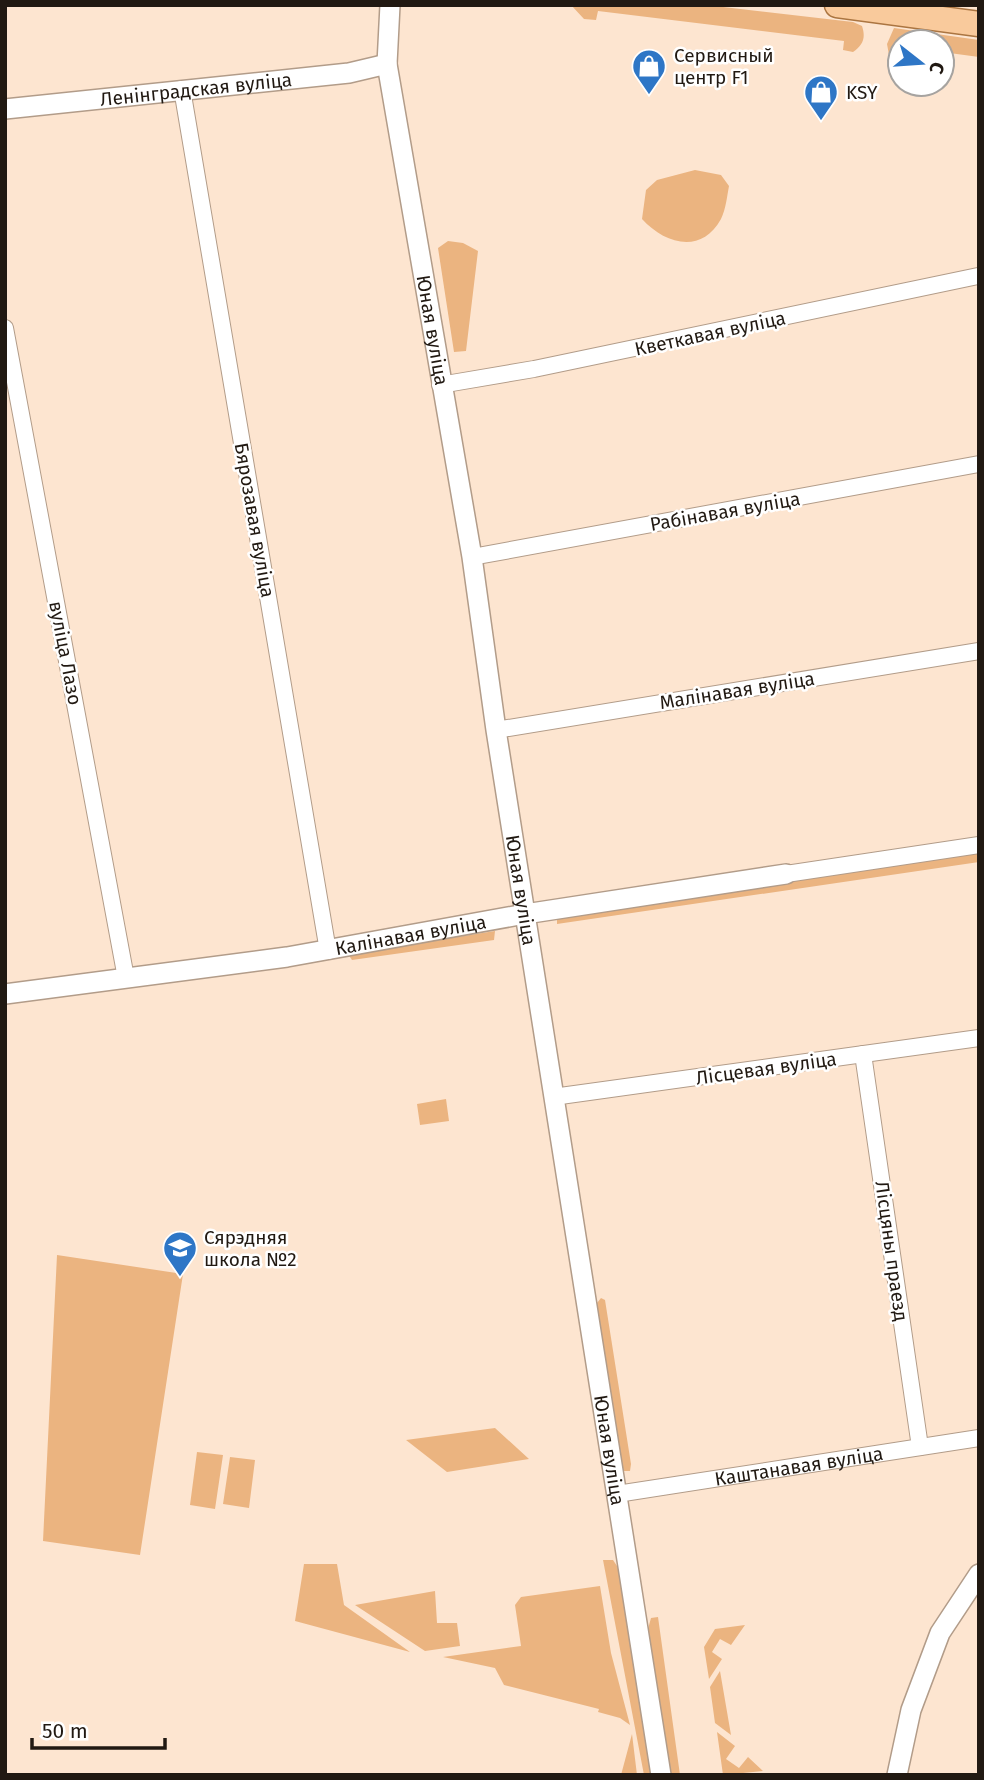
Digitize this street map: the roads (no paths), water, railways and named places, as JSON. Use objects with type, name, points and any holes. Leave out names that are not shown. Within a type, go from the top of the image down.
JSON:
[{"type":"main road","points":[[837,5],[979,24]]},
{"type":"street","name":"Юная вуліца","points":[[390,5],[387,64],[440,385],[472,557],[496,730],[661,1775]]},
{"type":"street","name":"Ленінградская вуліца","points":[[5,109],[349,73],[387,64]]},
{"type":"street","name":"Бярозавая вуліца","points":[[182,89],[328,951]]},
{"type":"street","name":"Кветкавая вуліца","points":[[440,385],[534,369],[978,276]]},
{"type":"street","name":"вуліца Лазо","points":[[5,328],[126,978]]},
{"type":"street","name":"Рабінавая вуліца","points":[[472,557],[979,464]]},
{"type":"street","name":"Малінавая вуліца","points":[[496,730],[979,651]]},
{"type":"street","name":"Калінавая вуліца","points":[[5,994],[328,951],[525,914],[979,845]]},
{"type":"street","name":"Лісцевая вуліца","points":[[553,1097],[979,1038]]},
{"type":"street","name":"Лісцяны праезд","points":[[863,1054],[920,1447]]},
{"type":"street","name":"Каштанавая вуліца","points":[[617,1494],[979,1438]]},
{"type":"street","points":[[897,1775],[911,1710],[940,1633],[979,1574]]},
{"type":"place","name":"Сервисный центр F1","points":[[649,96]]},
{"type":"place","name":"KSY","points":[[821,122]]},
{"type":"place","name":"Сярэдняя школа №2","points":[[180,1278]]}]
